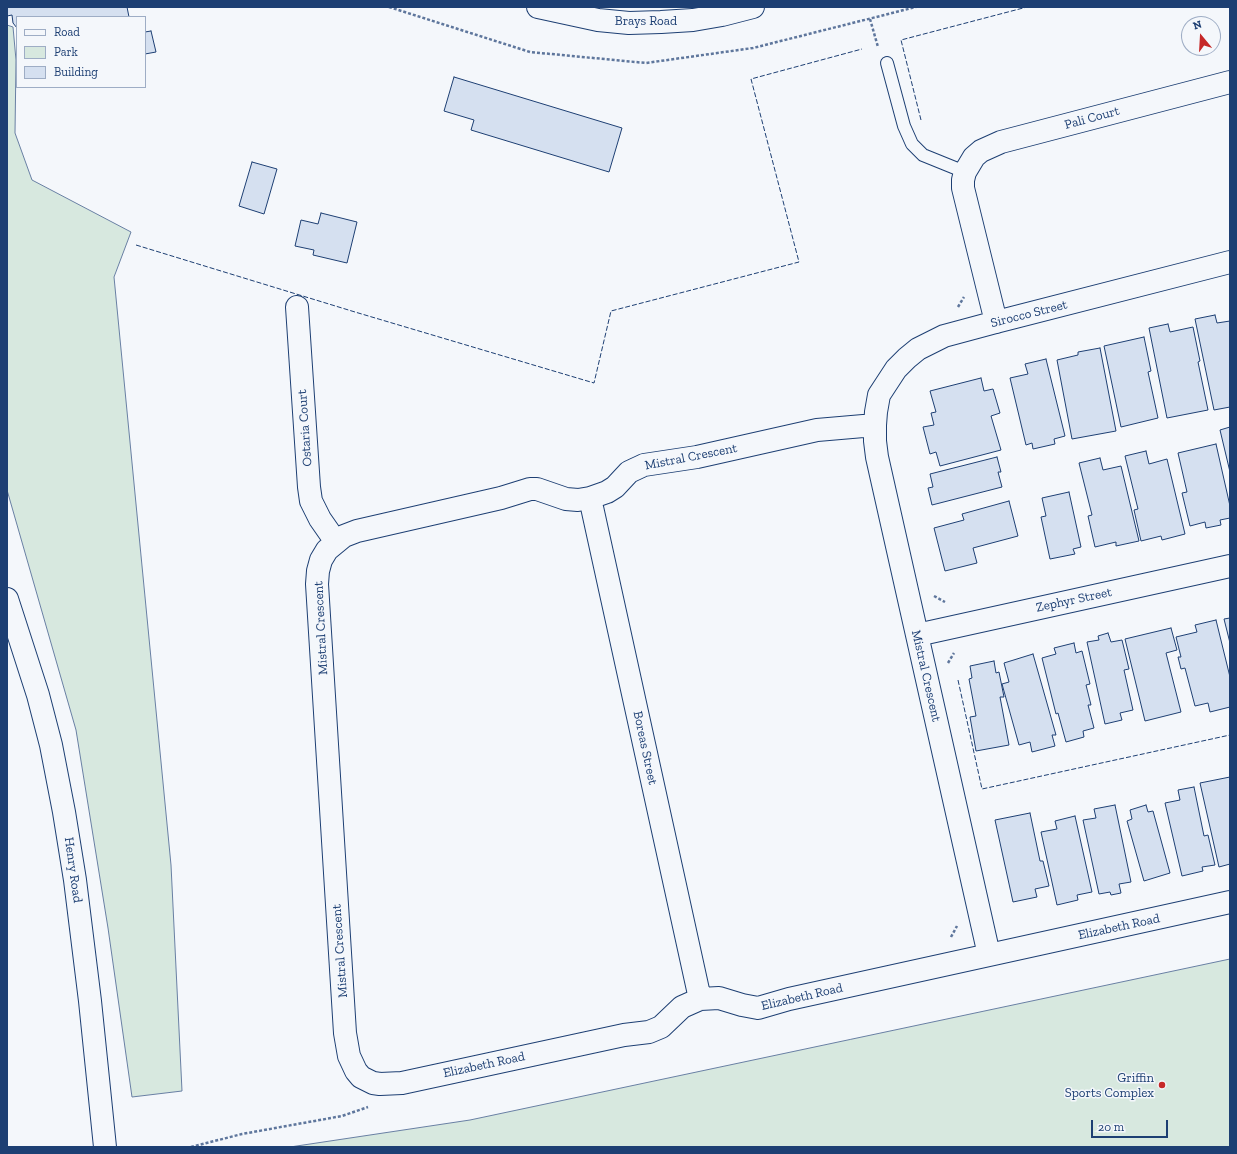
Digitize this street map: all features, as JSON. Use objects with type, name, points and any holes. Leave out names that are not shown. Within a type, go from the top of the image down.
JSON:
[{"type":"street","name":"Brays Road","points":[[538,7],[598,20],[629,22],[693,20],[722,15],[753,7]]},
{"type":"street","name":"Pali Court","points":[[965,172],[969,164],[981,151],[1001,142],[1230,82]]},
{"type":"street","points":[[965,172],[963,188],[965,200],[996,322]]},
{"type":"street","name":"Sirocco Street","points":[[875,425],[879,395],[896,369],[918,349],[944,336],[1230,262]]},
{"type":"street","name":"Ostaria Court","points":[[297,306],[310,494],[315,510],[336,542]]},
{"type":"street","name":"Mistral Crescent","points":[[367,1080],[352,1064],[346,1046],[317,584],[321,560],[327,550],[344,536],[357,531],[501,498],[530,489],[537,489],[566,499],[578,500],[590,498],[607,492],[629,472],[644,465],[698,457],[817,430],[875,425],[877,457],[989,955]]},
{"type":"street","name":"Boreas Street","points":[[590,498],[700,999]]},
{"type":"street","name":"Zephyr Street","points":[[917,635],[1230,566]]},
{"type":"street","name":"Henry Road","points":[[7,599],[38,695],[51,745],[64,812],[75,880],[90,1001],[105,1147]]},
{"type":"street","name":"Elizabeth Road","points":[[367,1080],[380,1084],[402,1083],[624,1035],[649,1032],[661,1027],[682,1007],[700,999],[719,998],[758,1008],[789,999],[1230,902]]},
{"type":"lane","points":[[887,63],[904,126],[912,144],[923,155],[965,172]]},
{"type":"path","points":[[870,19],[878,48],[887,63]]},
{"type":"path","points":[[949,939],[957,928],[958,920]]},
{"type":"path","points":[[191,1147],[242,1134],[348,1114],[374,1105],[367,1080]]},
{"type":"green space","points":[[7,25],[13,27],[16,60],[15,133],[32,180],[131,232],[114,277],[171,865],[182,1091],[132,1097],[108,928],[76,730],[7,490]]},
{"type":"green space","points":[[1230,959],[1230,1147],[290,1147],[470,1120]]},
{"type":"building","points":[[7,7],[127,7],[129,16],[16,16],[16,27],[13,23],[12,15],[7,16]]},
{"type":"building","points":[[151,31],[156,52],[146,54],[146,32]]},
{"type":"building","points":[[454,77],[622,128],[609,172],[471,130],[474,120],[444,111]]},
{"type":"building","points":[[252,162],[277,169],[264,214],[239,206]]},
{"type":"building","points":[[321,213],[357,222],[347,263],[313,255],[314,250],[295,246],[301,220],[318,224]]},
{"type":"building","points":[[1215,315],[1217,323],[1230,321],[1230,407],[1214,410],[1195,319]]},
{"type":"building","points":[[1168,324],[1170,332],[1193,327],[1200,361],[1198,362],[1208,410],[1167,418],[1149,328]]},
{"type":"building","points":[[1144,337],[1151,371],[1148,372],[1158,418],[1121,427],[1104,346]]},
{"type":"building","points":[[1100,348],[1116,431],[1072,439],[1057,360],[1078,355],[1078,352]]},
{"type":"building","points":[[1046,359],[1065,436],[1054,439],[1055,444],[1033,449],[1032,443],[1026,445],[1010,378],[1028,374],[1025,364]]},
{"type":"building","points":[[981,378],[984,391],[993,389],[1000,413],[991,416],[1001,450],[940,466],[936,452],[930,454],[923,427],[934,425],[931,413],[936,412],[930,391]]},
{"type":"building","points":[[1230,427],[1230,472],[1220,430]]},
{"type":"building","points":[[1216,444],[1230,506],[1230,518],[1220,520],[1221,525],[1206,528],[1205,522],[1190,526],[1182,493],[1187,492],[1178,453]]},
{"type":"building","points":[[1146,451],[1149,464],[1167,459],[1185,534],[1162,540],[1161,536],[1141,541],[1134,510],[1138,509],[1125,456]]},
{"type":"building","points":[[997,457],[1001,472],[998,472],[1002,487],[932,505],[928,488],[933,487],[930,474]]},
{"type":"building","points":[[1100,458],[1103,470],[1121,466],[1139,541],[1116,546],[1116,542],[1095,547],[1088,516],[1092,515],[1079,463]]},
{"type":"building","points":[[1069,492],[1081,547],[1073,549],[1075,554],[1050,559],[1041,517],[1046,516],[1042,498]]},
{"type":"building","points":[[1009,501],[1018,536],[973,548],[977,563],[945,571],[934,528],[964,520],[962,514]]},
{"type":"building","points":[[1230,618],[1230,643],[1224,619]]},
{"type":"building","points":[[1216,620],[1230,677],[1230,707],[1210,712],[1208,703],[1195,706],[1185,668],[1181,669],[1178,657],[1181,657],[1176,637],[1197,632],[1195,625]]},
{"type":"building","points":[[1171,628],[1177,650],[1166,653],[1181,712],[1145,721],[1125,639]]},
{"type":"building","points":[[1108,633],[1111,642],[1122,640],[1129,669],[1124,670],[1133,710],[1120,713],[1122,720],[1105,724],[1087,642],[1099,640],[1098,636]]},
{"type":"building","points":[[1074,643],[1076,653],[1082,651],[1090,684],[1086,685],[1091,705],[1088,705],[1094,728],[1083,731],[1084,737],[1066,742],[1058,713],[1056,714],[1042,658],[1056,654],[1054,648]]},
{"type":"building","points":[[1033,654],[1056,735],[1052,735],[1055,746],[1032,752],[1030,742],[1019,745],[1002,684],[1009,682],[1004,663]]},
{"type":"building","points":[[994,661],[996,673],[999,672],[1004,697],[1000,697],[1009,745],[976,751],[970,717],[976,716],[969,679],[972,678],[970,666]]},
{"type":"building","points":[[1230,777],[1230,864],[1219,867],[1200,783]]},
{"type":"building","points":[[1194,787],[1204,836],[1208,835],[1215,865],[1202,867],[1203,871],[1182,876],[1165,803],[1180,800],[1178,790]]},
{"type":"building","points":[[1115,805],[1131,882],[1119,884],[1121,893],[1111,895],[1110,892],[1099,894],[1083,820],[1096,818],[1094,809]]},
{"type":"building","points":[[1146,805],[1148,812],[1153,811],[1170,873],[1144,881],[1127,821],[1132,819],[1130,810]]},
{"type":"building","points":[[1030,813],[1040,861],[1043,861],[1049,886],[1035,889],[1037,897],[1013,902],[995,820]]},
{"type":"building","points":[[1075,816],[1092,892],[1077,895],[1078,900],[1057,905],[1041,832],[1057,829],[1055,821]]},
{"type":"fence","points":[[921,120],[901,40],[1027,7]]},
{"type":"fence","points":[[136,245],[594,383],[611,311],[799,262],[751,79],[862,49]]},
{"type":"fence","points":[[958,680],[982,789],[1230,735]]},
{"type":"place","name":"Griffin Sports Complex","points":[[1162,1085]]}]
